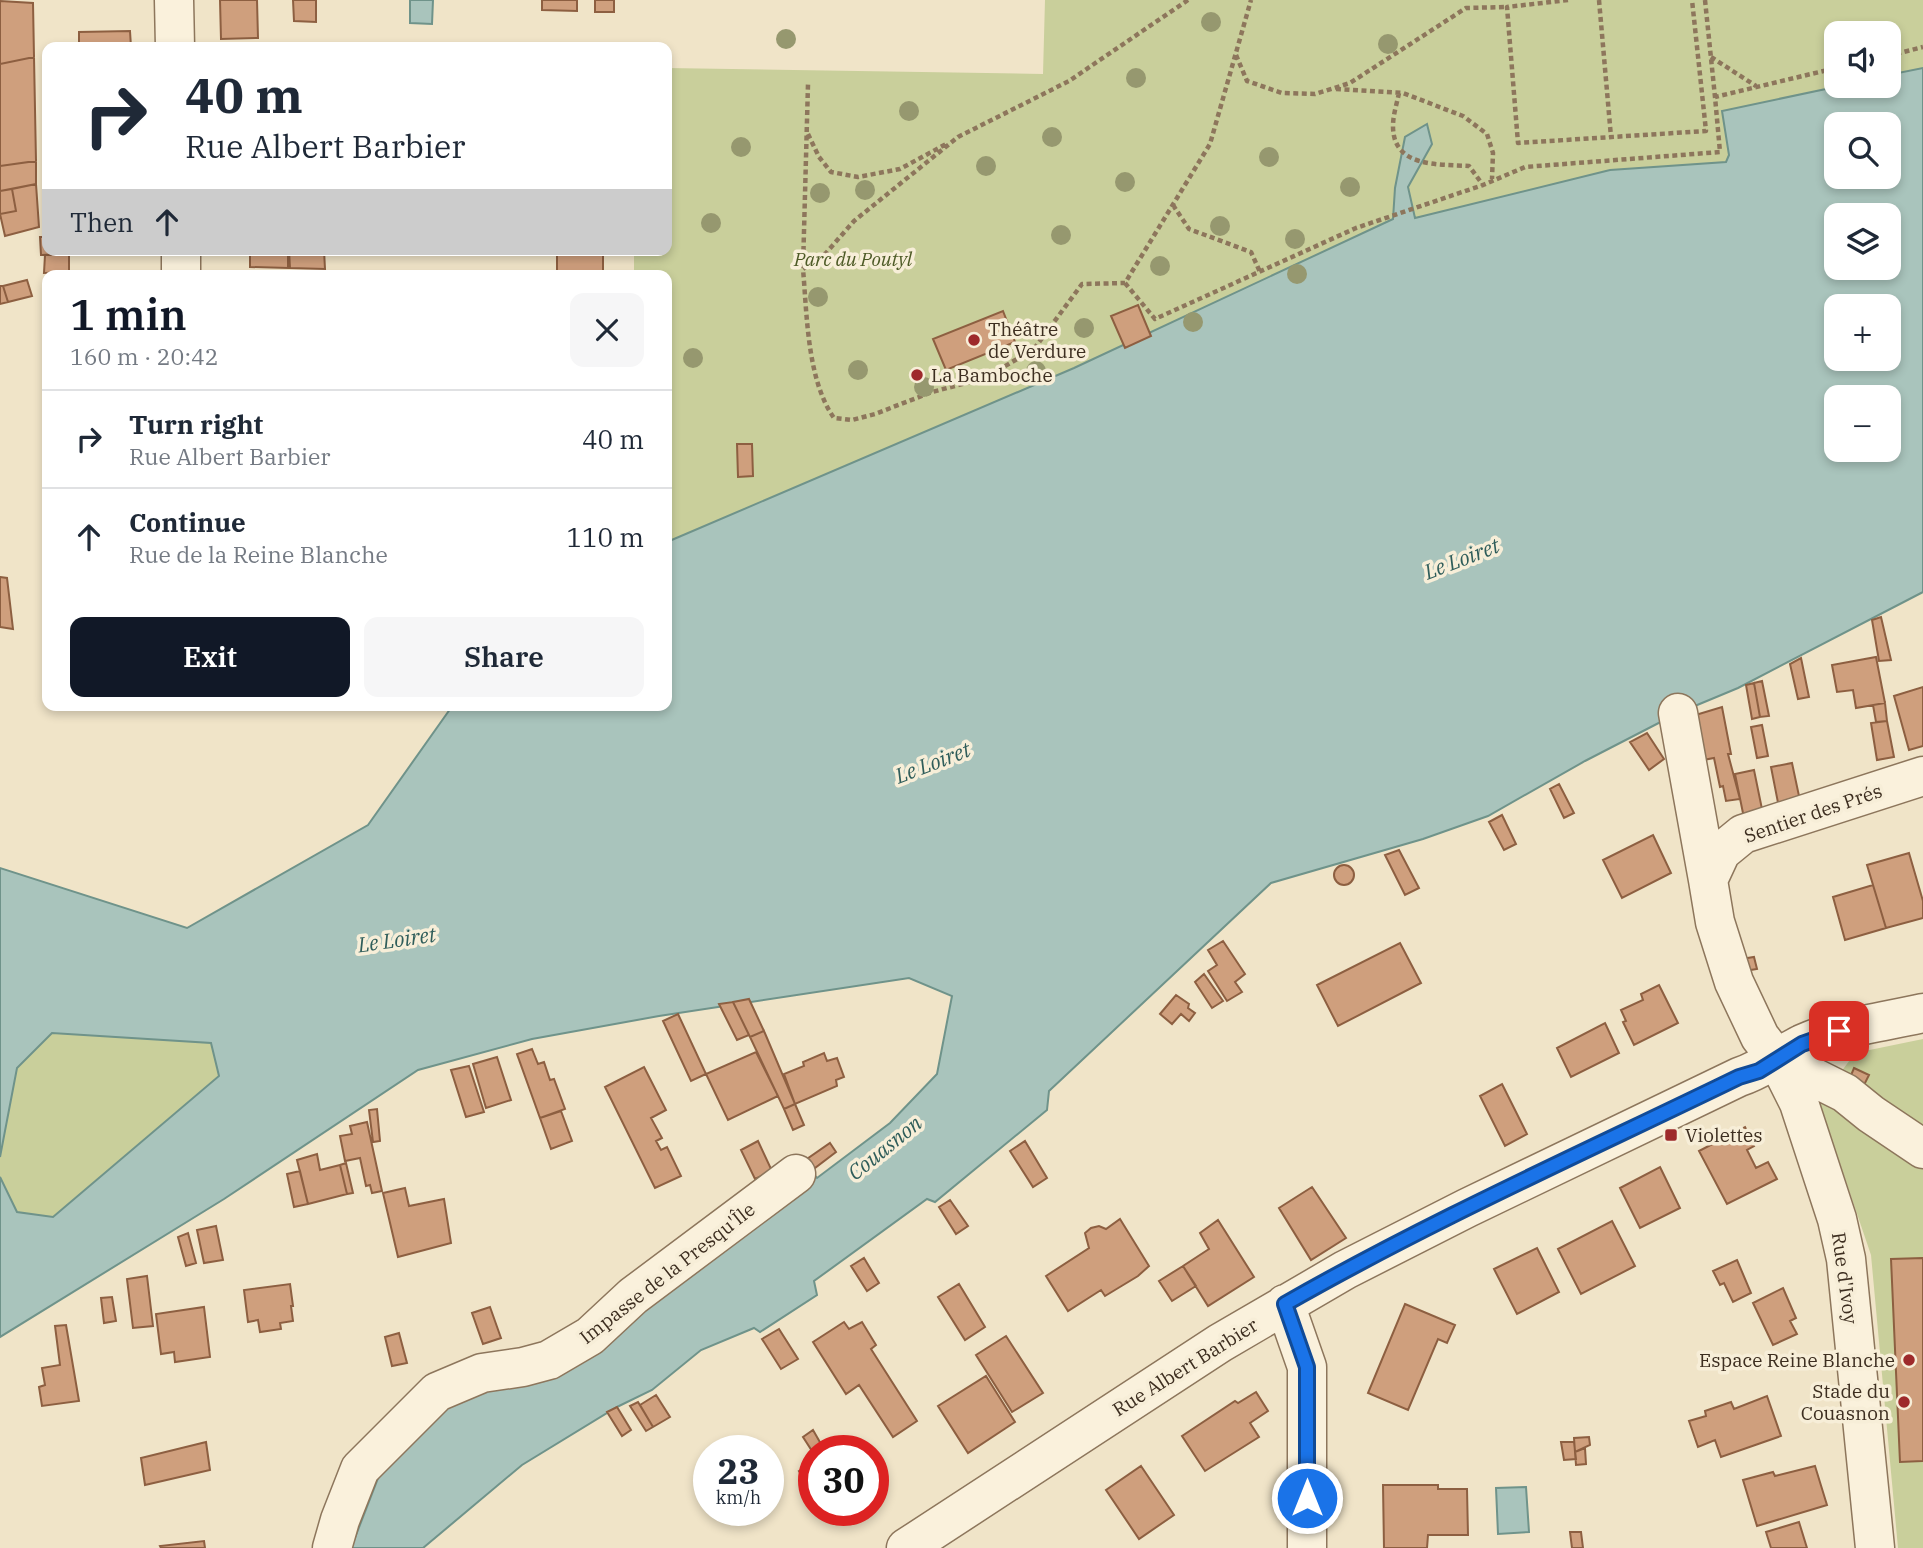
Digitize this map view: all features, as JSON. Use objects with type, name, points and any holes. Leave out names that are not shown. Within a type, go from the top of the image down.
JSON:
[{"type":"street","points":[[174,0],[175,42]]},
{"type":"street","points":[[1678,713],[1715,922],[1734,982],[1760,1037],[1777,1059],[1845,1093],[1923,1149]]},
{"type":"street","name":"Sentier des Prés","points":[[1708,880],[1721,852],[1743,834],[1923,776]]},
{"type":"street","name":"Rue Albert Barbier","points":[[906,1548],[1161,1381],[1345,1270],[1739,1077],[1759,1071],[1802,1044],[1839,1031],[1923,1013]]},
{"type":"street","name":"Rue d'Ivoy","points":[[1777,1059],[1799,1103],[1837,1219],[1846,1259],[1875,1548]]},
{"type":"street","name":"Impasse de la Presqu'Île","points":[[332,1548],[360,1469],[437,1392],[482,1373],[548,1360],[590,1336],[633,1296],[796,1174]]},
{"type":"street","points":[[1285,1304],[1307,1367],[1307,1548]]},
{"type":"path","points":[[807,133],[819,157],[831,172],[858,177],[900,169],[1069,81],[1188,0]]},
{"type":"path","points":[[1125,283],[1210,145],[1251,0]]},
{"type":"path","points":[[1235,54],[1247,81],[1282,93],[1315,94],[1350,83],[1466,8],[1507,7],[1568,0]]},
{"type":"path","points":[[1599,0],[1611,137]]},
{"type":"path","points":[[1507,7],[1518,143],[1706,131],[1692,0]]},
{"type":"path","points":[[1125,283],[1155,319],[1356,228],[1483,185],[1525,167],[1720,152],[1705,0]]},
{"type":"path","points":[[1901,53],[1923,47]]},
{"type":"path","points":[[1711,57],[1757,87]]},
{"type":"path","points":[[1715,97],[1824,71]]},
{"type":"path","points":[[808,83],[803,268],[817,383],[826,407],[834,418],[852,421],[932,392],[985,379],[1034,349],[1082,285],[1125,283]]},
{"type":"path","points":[[1331,89],[1399,93],[1463,116],[1487,134],[1493,153],[1492,179]]},
{"type":"path","points":[[1399,93],[1393,127],[1399,150],[1410,159],[1469,166],[1483,185]]},
{"type":"path","points":[[803,268],[826,253],[854,221],[958,137]]},
{"type":"path","points":[[1173,205],[1189,229],[1251,252],[1260,272]]},
{"type":"green space","name":"Parc du Poutyl","points":[[1045,0],[1923,0],[1923,68],[1901,72],[1901,21],[1824,21],[1824,89],[1722,111],[1729,155],[1726,162],[1610,170],[1505,200],[1415,218],[1408,187],[1432,144],[1427,124],[1395,188],[1393,219],[1074,368],[672,540],[672,270],[634,270],[634,256],[672,256],[672,68],[1043,74]]},
{"type":"green space","points":[[52,1033],[211,1043],[219,1076],[53,1217],[17,1212],[0,1177],[0,1157],[17,1068]]},
{"type":"green space","name":"Stade du Couasnon","points":[[1923,1039],[1923,1548],[1898,1548],[1871,1255],[1819,1102],[1855,1053]]},
{"type":"water","points":[[410,0],[433,0],[432,24],[410,23]]},
{"type":"water","points":[[1923,68],[1923,592],[1738,688],[1678,713],[1585,761],[1488,816],[1423,839],[1271,883],[1049,1091],[1047,1110],[935,1202],[927,1199],[814,1281],[817,1295],[760,1332],[754,1328],[701,1350],[652,1390],[617,1407],[522,1465],[423,1548],[351,1548],[387,1455],[448,1396],[529,1378],[811,1171],[817,1178],[890,1123],[937,1074],[952,996],[909,978],[659,1016],[532,1039],[418,1070],[224,1199],[0,1337],[0,1177],[17,1212],[53,1217],[219,1076],[211,1043],[52,1033],[17,1068],[0,1157],[0,868],[187,928],[368,825],[449,711],[672,711],[672,540],[1074,368],[1393,219],[1395,188],[1405,137],[1427,124],[1432,144],[1408,187],[1415,218],[1610,170],[1726,162],[1729,155],[1722,111],[1824,89],[1824,98],[1901,98],[1901,72]]},
{"type":"water","points":[[1526,1487],[1529,1532],[1498,1534],[1496,1488]]},
{"type":"building","points":[[220,0],[257,0],[258,38],[221,39]]},
{"type":"building","points":[[293,0],[316,0],[316,22],[294,21]]},
{"type":"building","points":[[542,0],[577,0],[577,11],[542,10]]},
{"type":"building","points":[[595,0],[614,0],[614,12],[595,12]]},
{"type":"building","points":[[0,1],[33,3],[34,57],[0,64]]},
{"type":"building","points":[[130,31],[131,42],[79,42],[79,32]]},
{"type":"building","points":[[34,57],[36,161],[0,166],[0,64]]},
{"type":"building","points":[[36,161],[36,184],[0,191],[0,166]]},
{"type":"building","points":[[36,184],[39,227],[5,236],[0,214],[16,211],[12,189]]},
{"type":"building","points":[[12,189],[16,211],[0,214],[0,191]]},
{"type":"building","points":[[45,256],[69,256],[69,270],[44,270]]},
{"type":"building","points":[[250,256],[288,256],[288,268],[250,267]]},
{"type":"building","points":[[289,256],[324,256],[325,269],[290,268]]},
{"type":"building","points":[[557,256],[603,256],[603,270],[557,270]]},
{"type":"building","points":[[27,280],[32,296],[8,302],[3,286]]},
{"type":"building","points":[[0,286],[3,286],[8,302],[0,304]]},
{"type":"building","points":[[1138,305],[1151,336],[1125,348],[1111,316]]},
{"type":"building","name":"Théâtre de Verdure","points":[[1003,311],[1015,342],[946,370],[933,339]]},
{"type":"building","points":[[737,444],[752,444],[753,476],[738,477]]},
{"type":"building","points":[[0,577],[7,578],[13,629],[0,627]]},
{"type":"building","points":[[1881,617],[1891,660],[1879,661],[1872,620]]},
{"type":"building","points":[[1876,657],[1885,703],[1856,708],[1853,690],[1837,692],[1832,665]]},
{"type":"building","points":[[1801,658],[1809,697],[1798,699],[1790,664]]},
{"type":"building","points":[[1762,681],[1769,716],[1760,717],[1754,683]]},
{"type":"building","points":[[1754,683],[1760,717],[1752,719],[1746,685]]},
{"type":"building","points":[[1923,687],[1923,746],[1909,750],[1894,696]]},
{"type":"building","points":[[1885,703],[1887,721],[1876,722],[1873,705]]},
{"type":"building","points":[[1722,707],[1731,754],[1728,754],[1740,799],[1726,801],[1714,758],[1698,761],[1689,717]]},
{"type":"building","points":[[1887,721],[1894,757],[1877,760],[1871,723]]},
{"type":"building","points":[[1762,725],[1768,756],[1757,758],[1751,727]]},
{"type":"building","points":[[1647,733],[1664,759],[1649,770],[1630,742]]},
{"type":"building","points":[[1792,763],[1802,810],[1781,818],[1771,767]]},
{"type":"building","points":[[1754,770],[1763,814],[1744,818],[1735,774]]},
{"type":"building","points":[[1559,784],[1574,813],[1564,818],[1550,789]]},
{"type":"building","points":[[1502,815],[1516,844],[1504,850],[1489,822]]},
{"type":"building","points":[[1653,835],[1671,873],[1622,898],[1603,860]]},
{"type":"building","points":[[1399,850],[1419,888],[1405,895],[1385,855]]},
{"type":"building","points":[[1909,853],[1923,901],[1923,918],[1886,928],[1867,865]]},
{"type":"building","points":[[1344,865],[1351,868],[1354,875],[1351,882],[1344,885],[1337,882],[1334,875],[1337,868]]},
{"type":"building","points":[[1873,885],[1886,928],[1845,940],[1833,897]]},
{"type":"building","points":[[1223,941],[1245,974],[1235,982],[1242,992],[1227,1001],[1208,971],[1217,965],[1208,950]]},
{"type":"building","points":[[1400,943],[1421,983],[1338,1026],[1317,985]]},
{"type":"building","points":[[1754,957],[1757,969],[1744,971],[1741,959]]},
{"type":"building","points":[[1204,974],[1223,1001],[1212,1008],[1195,982]]},
{"type":"building","points":[[1659,985],[1678,1023],[1634,1045],[1623,1022],[1626,1021],[1621,1010],[1643,1000],[1641,994]]},
{"type":"building","points":[[1176,995],[1189,1004],[1188,1008],[1195,1013],[1189,1021],[1181,1014],[1172,1024],[1160,1014]]},
{"type":"building","points":[[749,999],[764,1031],[750,1037],[733,1002]]},
{"type":"building","points":[[733,1002],[749,1035],[737,1040],[719,1004]]},
{"type":"building","points":[[678,1014],[706,1074],[691,1081],[663,1021]]},
{"type":"building","points":[[1605,1023],[1619,1053],[1571,1077],[1557,1048]]},
{"type":"building","points":[[764,1031],[795,1104],[784,1109],[750,1037]]},
{"type":"building","points":[[532,1049],[538,1064],[544,1062],[550,1080],[554,1079],[565,1109],[540,1118],[517,1054]]},
{"type":"building","points":[[756,1052],[778,1096],[728,1120],[706,1074]]},
{"type":"building","points":[[824,1053],[827,1061],[837,1058],[844,1077],[836,1080],[837,1086],[795,1104],[784,1074],[804,1066],[803,1062]]},
{"type":"building","points":[[497,1057],[511,1100],[486,1108],[473,1064]]},
{"type":"building","points":[[469,1066],[484,1112],[466,1117],[451,1070]]},
{"type":"building","points":[[644,1067],[666,1110],[651,1118],[662,1138],[656,1141],[661,1150],[667,1147],[681,1176],[655,1188],[605,1087]]},
{"type":"building","points":[[1854,1068],[1869,1075],[1863,1087],[1849,1080]]},
{"type":"building","points":[[1502,1084],[1527,1134],[1505,1146],[1480,1096]]},
{"type":"building","points":[[795,1104],[804,1125],[793,1130],[784,1109]]},
{"type":"building","points":[[377,1109],[380,1141],[373,1142],[369,1110]]},
{"type":"building","points":[[561,1111],[572,1141],[551,1149],[540,1118]]},
{"type":"building","points":[[367,1122],[382,1191],[372,1193],[370,1185],[366,1186],[360,1158],[345,1161],[340,1136],[352,1134],[350,1126]]},
{"type":"building","points":[[1745,1127],[1754,1146],[1747,1150],[1756,1168],[1768,1162],[1777,1179],[1727,1204],[1699,1151]]},
{"type":"building","points":[[758,1141],[772,1171],[755,1179],[741,1150]]},
{"type":"building","points":[[1025,1141],[1047,1178],[1033,1187],[1010,1151]]},
{"type":"building","points":[[830,1143],[836,1152],[811,1171],[804,1161]]},
{"type":"building","points":[[317,1154],[320,1170],[340,1165],[347,1194],[308,1204],[297,1160]]},
{"type":"building","points":[[346,1163],[353,1193],[347,1194],[340,1165]]},
{"type":"building","points":[[1660,1167],[1680,1208],[1640,1228],[1620,1188]]},
{"type":"building","points":[[300,1171],[308,1204],[294,1207],[287,1174]]},
{"type":"building","points":[[1312,1187],[1346,1238],[1311,1260],[1279,1208]]},
{"type":"building","points":[[405,1188],[409,1206],[444,1199],[451,1243],[398,1257],[383,1193]]},
{"type":"building","points":[[950,1200],[968,1226],[956,1234],[939,1207]]},
{"type":"building","points":[[1120,1219],[1149,1266],[1105,1296],[1101,1290],[1068,1311],[1046,1276],[1089,1248],[1085,1233],[1091,1228],[1099,1226],[1106,1229]]},
{"type":"building","points":[[1218,1220],[1254,1277],[1208,1306],[1183,1266],[1209,1249],[1200,1233]]},
{"type":"building","points":[[1612,1221],[1635,1266],[1581,1294],[1558,1249]]},
{"type":"building","points":[[216,1226],[223,1260],[204,1263],[197,1230]]},
{"type":"building","points":[[188,1233],[196,1263],[186,1266],[178,1237]]},
{"type":"building","points":[[1537,1248],[1559,1292],[1517,1314],[1494,1269]]},
{"type":"building","points":[[864,1258],[879,1283],[867,1291],[851,1266]]},
{"type":"building","name":"Espace Reine Blanche","points":[[1923,1258],[1923,1461],[1900,1462],[1891,1259]]},
{"type":"building","points":[[1737,1260],[1751,1293],[1733,1302],[1724,1283],[1720,1285],[1713,1271]]},
{"type":"building","points":[[1183,1266],[1196,1286],[1172,1301],[1159,1281]]},
{"type":"building","points":[[147,1276],[153,1326],[133,1328],[127,1279]]},
{"type":"building","points":[[290,1284],[293,1321],[280,1323],[281,1329],[260,1332],[258,1320],[248,1322],[244,1290]]},
{"type":"building","points":[[959,1284],[985,1327],[965,1340],[938,1297]]},
{"type":"building","points":[[1783,1288],[1796,1318],[1790,1321],[1797,1334],[1773,1345],[1753,1303]]},
{"type":"building","points":[[112,1297],[116,1321],[104,1323],[101,1298]]},
{"type":"building","points":[[1405,1304],[1455,1325],[1447,1343],[1438,1339],[1408,1410],[1368,1393]]},
{"type":"building","points":[[204,1307],[210,1357],[175,1362],[174,1352],[161,1354],[156,1314]]},
{"type":"building","points":[[490,1307],[501,1338],[483,1344],[472,1313]]},
{"type":"building","points":[[844,1322],[849,1329],[862,1322],[876,1345],[871,1349],[917,1421],[893,1437],[859,1385],[846,1394],[813,1342]]},
{"type":"building","points":[[66,1325],[79,1401],[42,1406],[39,1387],[45,1385],[42,1368],[60,1365],[55,1326]]},
{"type":"building","points":[[779,1329],[798,1359],[781,1369],[762,1339]]},
{"type":"building","points":[[399,1333],[407,1363],[392,1366],[385,1337]]},
{"type":"building","points":[[1006,1336],[1043,1393],[1012,1412],[976,1355]]},
{"type":"building","points":[[986,1376],[1015,1422],[968,1453],[938,1406]]},
{"type":"building","points":[[1256,1392],[1268,1411],[1250,1423],[1259,1437],[1205,1471],[1182,1436],[1235,1401],[1238,1403]]},
{"type":"building","points":[[656,1395],[670,1417],[653,1427],[640,1405]]},
{"type":"building","points":[[1767,1396],[1781,1436],[1721,1457],[1715,1440],[1698,1447],[1689,1421],[1706,1416],[1705,1411],[1731,1402],[1734,1409]]},
{"type":"building","points":[[638,1402],[653,1427],[646,1431],[630,1406]]},
{"type":"building","points":[[617,1407],[631,1430],[622,1436],[607,1412]]},
{"type":"building","points":[[1589,1437],[1590,1445],[1575,1452],[1574,1438]]},
{"type":"building","points":[[206,1442],[210,1470],[145,1485],[141,1458]]},
{"type":"building","points":[[1561,1442],[1574,1442],[1576,1459],[1564,1460]]},
{"type":"building","points":[[1585,1448],[1586,1464],[1576,1465],[1575,1452]]},
{"type":"building","points":[[1141,1466],[1174,1515],[1139,1539],[1106,1490]]},
{"type":"building","points":[[1815,1466],[1827,1505],[1757,1526],[1743,1480],[1773,1472],[1775,1476]]},
{"type":"building","points":[[1383,1485],[1438,1485],[1438,1489],[1467,1489],[1468,1535],[1428,1535],[1427,1548],[1384,1548]]},
{"type":"building","points":[[1799,1522],[1807,1548],[1771,1548],[1766,1532]]},
{"type":"building","points":[[1570,1532],[1581,1532],[1583,1548],[1572,1548]]},
{"type":"building","points":[[204,1541],[205,1548],[160,1546]]},
{"type":"place","name":"Théâtre de Verdure","points":[[974,340]]},
{"type":"place","name":"La Bamboche","points":[[917,375]]},
{"type":"place","name":"Violettes","points":[[1671,1135]]},
{"type":"place","name":"Espace Reine Blanche","points":[[1909,1360]]},
{"type":"place","name":"Stade du Couasnon","points":[[1904,1402]]},
{"type":"route","points":[[1307,1498],[1307,1367],[1285,1304],[1467,1208],[1739,1077],[1759,1071],[1802,1044],[1839,1031]]},
{"type":"water label","name":"Le Loiret","points":[[1462,559]]},
{"type":"water label","name":"Le Loiret","points":[[933,763]]},
{"type":"water label","name":"Le Loiret","points":[[397,940]]},
{"type":"water label","name":"Couasnon","points":[[885,1148]]}]
